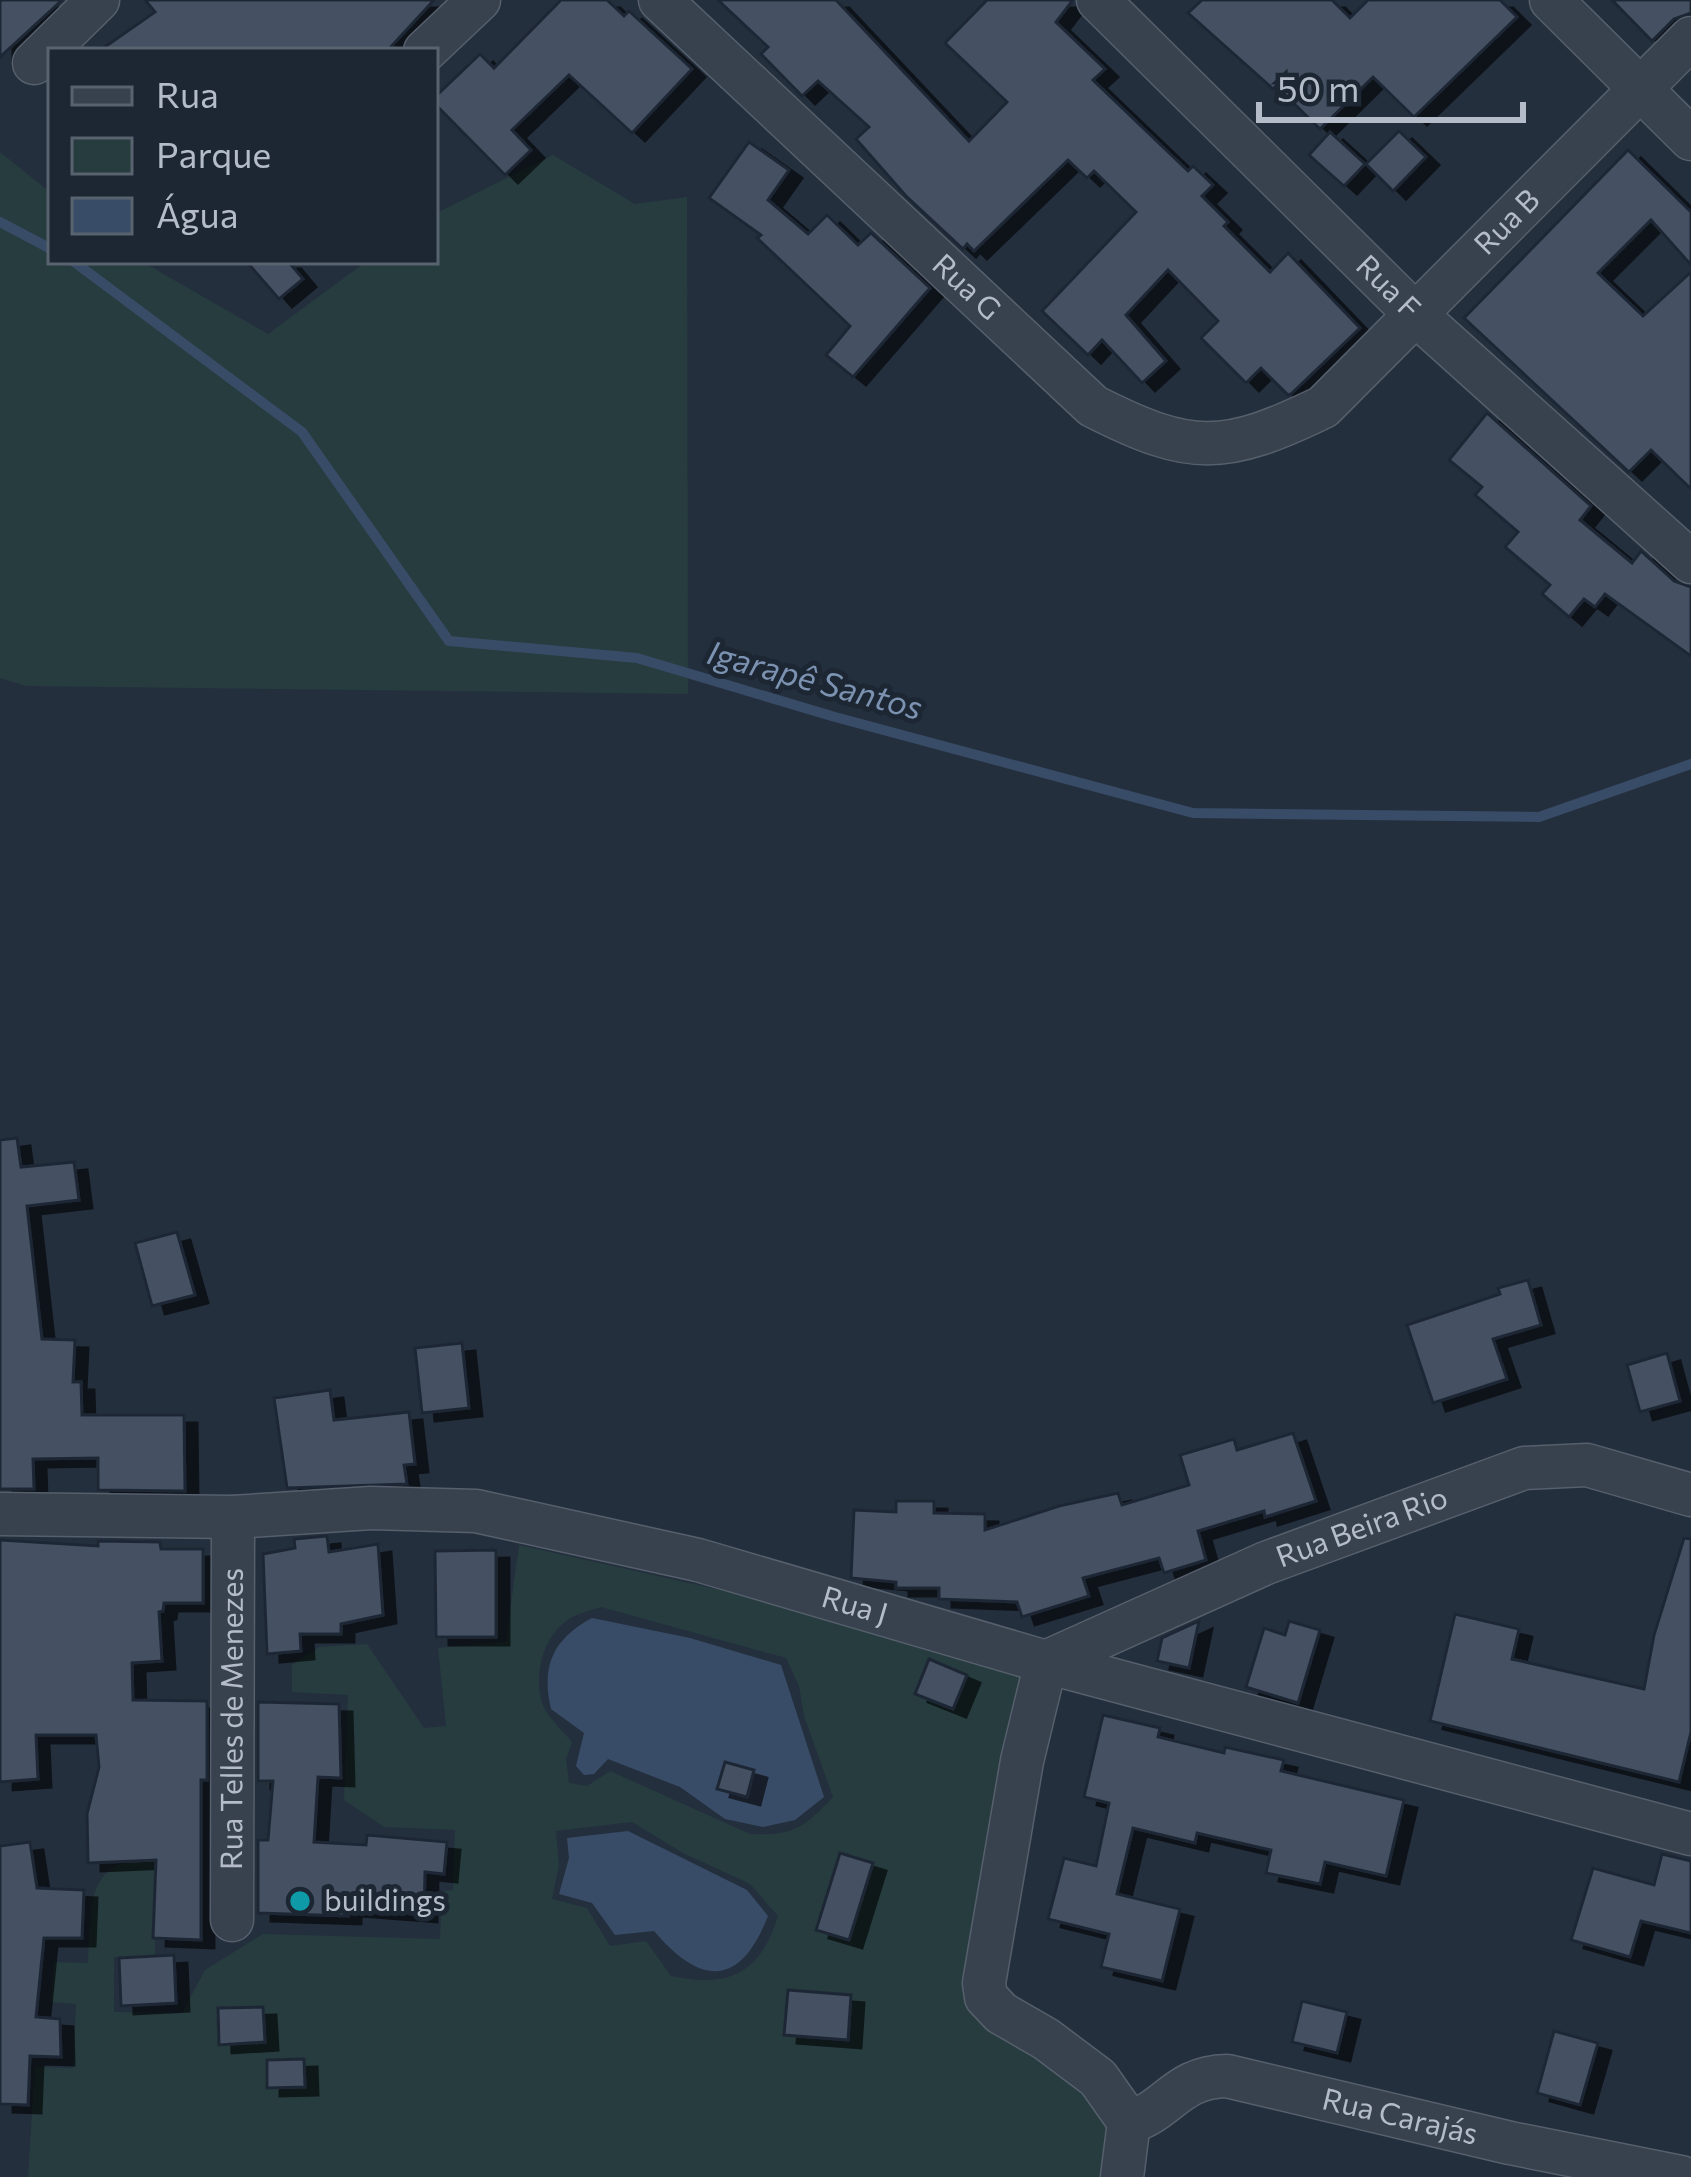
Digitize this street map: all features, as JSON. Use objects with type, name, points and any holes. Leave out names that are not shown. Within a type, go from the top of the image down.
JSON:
[{"type":"street","points":[[49,48],[98,0]]},
{"type":"street","points":[[428,48],[479,0]]},
{"type":"street","name":"Rua G","points":[[660,0],[1093,406],[1140,430],[1183,442],[1234,444],[1322,407]]},
{"type":"street","name":"Rua F","points":[[1098,0],[1414,313],[1691,562]]},
{"type":"street","points":[[1551,0],[1691,139]]},
{"type":"street","name":"Rua B","points":[[1322,407],[1691,38]]},
{"type":"street","points":[[34,63],[48,49]]},
{"type":"street","name":"Rua Beira Rio","points":[[1046,1662],[1266,1563],[1524,1468],[1587,1465],[1691,1495]]},
{"type":"street","name":"Rua J","points":[[0,1514],[233,1517],[371,1508],[476,1510],[698,1560],[1046,1662],[1691,1834]]},
{"type":"street","name":"Rua Telles de Menezes","points":[[232,1920],[233,1517]]},
{"type":"street","points":[[1046,1662],[1022,1761],[984,1983],[986,1997],[1001,2013],[1098,2078],[1129,2122],[1122,2177]]},
{"type":"street","name":"Rua Carajás","points":[[1129,2122],[1141,2119],[1174,2092],[1203,2077],[1227,2076],[1510,2144],[1682,2177]]},
{"type":"green space","points":[[0,152],[48,191],[48,264],[146,264],[268,334],[363,264],[438,264],[438,212],[553,155],[635,204],[687,197],[688,694],[26,686],[0,678]]},
{"type":"green space","points":[[519,1545],[1066,1667],[976,1987],[1092,2084],[1121,2125],[1112,2177],[28,2177],[35,2067],[73,2068],[76,2004],[51,2002],[54,1962],[88,1963],[96,1889],[115,1867],[156,1859],[155,1958],[114,1957],[114,2012],[182,2013],[205,1970],[263,1934],[440,1939],[442,1891],[453,1890],[455,1830],[384,1827],[344,1800],[348,1695],[292,1692],[292,1665],[319,1647],[367,1644],[424,1728],[446,1726],[438,1648],[506,1641]],"holes":[[[601,1607],[786,1658],[833,1797],[797,1828],[750,1834],[610,1771],[587,1786],[569,1783],[566,1759],[572,1742],[544,1708],[540,1670],[557,1630],[573,1617]],[[632,1822],[683,1853],[750,1884],[778,1916],[752,1964],[726,1978],[671,1976],[646,1941],[610,1946],[587,1908],[552,1899],[559,1865],[556,1831]]]},
{"type":"water","points":[[592,1618],[690,1638],[781,1665],[824,1797],[795,1820],[763,1827],[725,1819],[680,1787],[608,1759],[594,1774],[584,1775],[576,1766],[584,1733],[551,1709],[548,1680],[559,1645]]},
{"type":"water","points":[[628,1831],[747,1890],[768,1916],[745,1956],[732,1967],[703,1969],[671,1949],[654,1931],[615,1935],[592,1903],[559,1894],[569,1858],[567,1838]]},
{"type":"building","points":[[0,0],[62,0],[0,57]]},
{"type":"building","points":[[145,0],[434,0],[390,48],[103,48],[155,12]]},
{"type":"building","points":[[561,0],[607,0],[624,16],[629,11],[692,69],[632,133],[569,75],[512,130],[531,150],[505,175],[438,107],[438,94],[480,54],[494,68]]},
{"type":"building","points":[[718,0],[836,0],[969,141],[1007,102],[945,43],[987,0],[1073,0],[1056,22],[1105,69],[1093,80],[1188,171],[1193,166],[1213,185],[1202,196],[1228,222],[1224,226],[1270,272],[1288,253],[1360,328],[1291,394],[1261,368],[1246,383],[1201,338],[1218,321],[1168,270],[1126,315],[1166,361],[1142,383],[1102,340],[1088,355],[1042,311],[1136,212],[1094,171],[1087,178],[1068,160],[974,251],[967,244],[963,249],[906,196],[856,139],[869,127],[818,81],[802,96],[761,54],[768,47]]},
{"type":"building","points":[[1202,0],[1332,0],[1350,18],[1368,0],[1500,0],[1517,17],[1414,117],[1373,77],[1320,129],[1188,13]]},
{"type":"building","points":[[1612,0],[1691,0],[1691,13],[1674,19],[1652,41]]},
{"type":"building","points":[[1399,131],[1426,157],[1393,191],[1366,164]]},
{"type":"building","points":[[1330,132],[1365,164],[1344,186],[1309,155]]},
{"type":"building","points":[[749,142],[789,170],[768,200],[808,234],[827,215],[858,245],[871,233],[930,288],[853,377],[826,355],[850,326],[757,238],[761,235],[709,198]]},
{"type":"building","points":[[1628,150],[1691,212],[1691,265],[1651,220],[1598,273],[1643,316],[1691,272],[1691,489],[1651,450],[1629,472],[1464,318]]},
{"type":"building","points":[[249,264],[290,264],[303,279],[279,299]]},
{"type":"building","points":[[1487,413],[1591,506],[1580,520],[1632,563],[1641,551],[1674,581],[1691,587],[1691,656],[1605,594],[1595,607],[1584,599],[1569,617],[1542,594],[1550,585],[1505,547],[1518,532],[1475,495],[1482,487],[1449,460]]},
{"type":"building","points":[[17,1138],[21,1167],[74,1162],[79,1200],[27,1206],[42,1339],[75,1340],[73,1382],[81,1382],[82,1415],[184,1415],[185,1491],[98,1490],[98,1458],[33,1459],[34,1489],[0,1489],[0,1140]]},
{"type":"building","points":[[177,1232],[195,1295],[152,1306],[135,1243]]},
{"type":"building","points":[[1528,1280],[1541,1325],[1493,1339],[1507,1379],[1433,1403],[1407,1325]]},
{"type":"building","points":[[462,1343],[469,1408],[422,1413],[415,1348]]},
{"type":"building","points":[[1667,1353],[1680,1401],[1640,1412],[1627,1365]]},
{"type":"building","points":[[330,1390],[334,1420],[409,1412],[415,1464],[404,1465],[407,1484],[287,1488],[274,1398]]},
{"type":"building","points":[[1293,1433],[1316,1501],[1198,1531],[1206,1560],[1164,1573],[1159,1558],[1083,1578],[1089,1596],[1022,1617],[1017,1602],[939,1599],[939,1588],[896,1588],[896,1582],[851,1578],[854,1510],[896,1512],[896,1501],[934,1501],[934,1513],[985,1514],[985,1530],[1059,1506],[1118,1493],[1122,1505],[1189,1485],[1180,1455],[1234,1439],[1237,1450]]},
{"type":"building","points":[[327,1536],[329,1552],[378,1544],[383,1615],[341,1624],[341,1634],[300,1634],[301,1651],[267,1654],[263,1554],[295,1548],[294,1539]]},
{"type":"building","points":[[1684,1538],[1691,1539],[1691,1732],[1679,1782],[1430,1721],[1455,1614],[1519,1629],[1512,1659],[1644,1689],[1654,1635]]},
{"type":"building","points":[[0,1540],[98,1546],[98,1541],[160,1542],[161,1549],[203,1549],[203,1603],[164,1603],[159,1612],[162,1661],[132,1663],[133,1700],[207,1701],[207,1780],[201,1780],[201,1940],[153,1938],[156,1860],[88,1863],[87,1814],[99,1767],[96,1735],[36,1735],[38,1779],[0,1782]]},
{"type":"building","points":[[496,1550],[496,1637],[436,1637],[435,1551]]},
{"type":"building","points":[[1199,1621],[1189,1668],[1157,1661],[1162,1638]]},
{"type":"building","points":[[1289,1621],[1320,1630],[1298,1703],[1246,1687],[1264,1628],[1285,1635]]},
{"type":"building","points":[[929,1659],[967,1675],[953,1709],[915,1694]]},
{"type":"building","points":[[258,1702],[339,1704],[341,1778],[318,1777],[314,1842],[366,1845],[367,1835],[447,1842],[444,1874],[425,1872],[424,1914],[348,1908],[348,1916],[258,1913],[258,1840],[268,1840],[273,1781],[258,1781]]},
{"type":"building","points":[[1103,1715],[1160,1728],[1158,1737],[1224,1753],[1225,1747],[1284,1760],[1281,1771],[1404,1800],[1386,1876],[1325,1862],[1320,1884],[1266,1873],[1271,1850],[1197,1833],[1195,1843],[1133,1828],[1117,1894],[1180,1909],[1162,1981],[1101,1967],[1109,1934],[1048,1919],[1064,1858],[1096,1866],[1109,1803],[1084,1797]]},
{"type":"building","points":[[725,1762],[754,1770],[747,1797],[717,1789]]},
{"type":"building","points":[[30,1842],[37,1888],[84,1890],[82,1938],[44,1938],[36,2017],[60,2019],[61,2057],[30,2056],[28,2105],[0,2104],[0,1846]]},
{"type":"building","points":[[840,1853],[873,1863],[849,1940],[816,1930]]},
{"type":"building","points":[[1662,1854],[1691,1861],[1691,1933],[1641,1921],[1630,1957],[1571,1940],[1593,1868],[1654,1885]]},
{"type":"building","points":[[174,1955],[176,2003],[121,2006],[119,1958]]},
{"type":"building","points":[[788,1990],[851,1995],[848,2040],[784,2035]]},
{"type":"building","points":[[1302,2001],[1347,2012],[1337,2053],[1292,2042]]},
{"type":"building","points":[[263,2007],[265,2042],[219,2045],[218,2008]]},
{"type":"building","points":[[1554,2031],[1598,2043],[1580,2105],[1537,2093]]},
{"type":"building","points":[[304,2059],[305,2087],[267,2088],[267,2060]]},
{"type":"waterway","name":"Igarapê Santos","points":[[0,222],[48,247]]},
{"type":"waterway","name":"Igarapê Santos","points":[[77,264],[302,432],[449,641],[637,658],[835,717],[1193,813],[1539,817],[1691,764]]},
{"type":"place","name":"buildings","points":[[300,1901]]}]
